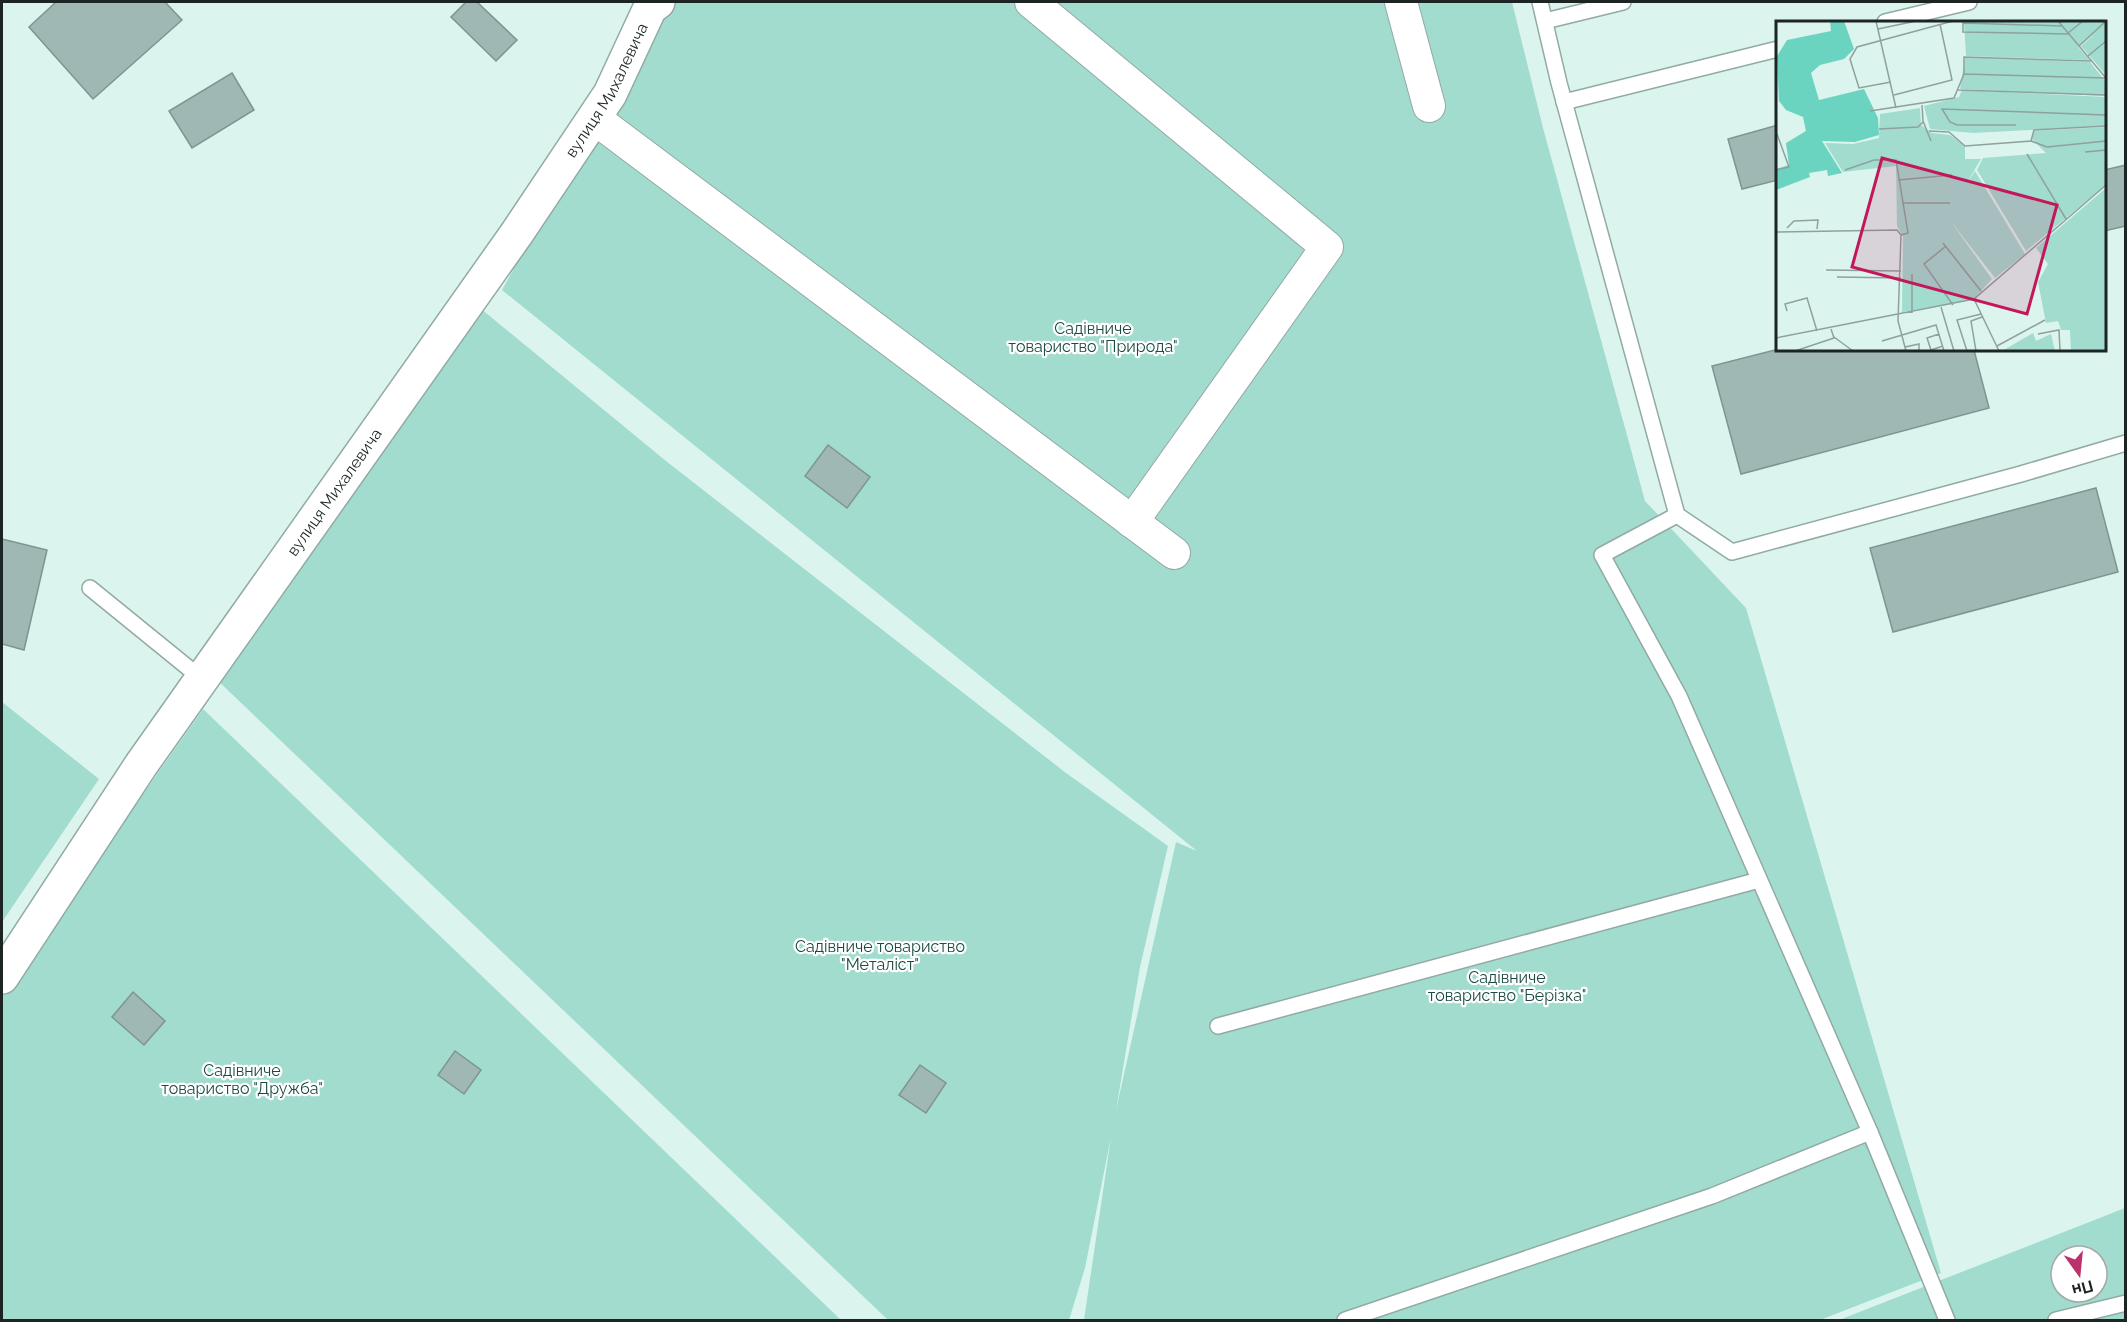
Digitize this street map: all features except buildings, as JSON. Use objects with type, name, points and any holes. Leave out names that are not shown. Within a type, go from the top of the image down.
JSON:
[{"type":"street","points":[[1031,2],[1327,246],[1132,522]]},
{"type":"street","points":[[1401,2],[1429,106]]},
{"type":"street","name":"вулиця Михалевича","points":[[2,977],[141,765],[517,233],[594,118],[610,94],[651,4]]},
{"type":"street","points":[[594,118],[1174,553]]},
{"type":"lane","points":[[1540,2],[1564,102],[1677,515],[1732,552],[2021,474],[2126,443]]},
{"type":"lane","points":[[1545,21],[1623,2]]},
{"type":"lane","points":[[1889,21],[1969,2]]},
{"type":"lane","points":[[1564,102],[1776,49]]},
{"type":"lane","points":[[1677,515],[1602,555],[1679,696],[1870,1132],[1947,1320]]},
{"type":"lane","points":[[90,588],[202,679]]},
{"type":"lane","points":[[1218,1026],[1760,880]]},
{"type":"lane","points":[[1345,1320],[1712,1196],[1870,1132]]},
{"type":"lane","points":[[2056,1320],[2126,1303]]},
{"type":"green space","points":[[663,2],[1512,2],[1543,128],[1645,501],[1746,608],[1941,1273],[1820,1320],[1084,1320],[1111,1137],[1085,1268],[1069,1320],[888,1320],[214,677],[480,308],[666,461],[1066,773],[1168,846],[1140,967],[1116,1110],[1176,842],[1197,851],[502,290]]},
{"type":"green space","points":[[2,702],[99,779],[2,922]]},
{"type":"green space","name":"Садівниче товариство \"Дружба\"","points":[[203,709],[841,1320],[2,1320],[2,994]]},
{"type":"green space","points":[[2125,1208],[2125,1320],[1839,1320]]},
{"type":"park label","name":"Садівниче товариство \"Природа\"","points":[[1093,337]]},
{"type":"park label","name":"Садівниче товариство \"Металіст\"","points":[[880,955]]},
{"type":"park label","name":"Садівниче товариство \"Берізка\"","points":[[1507,986]]}]
